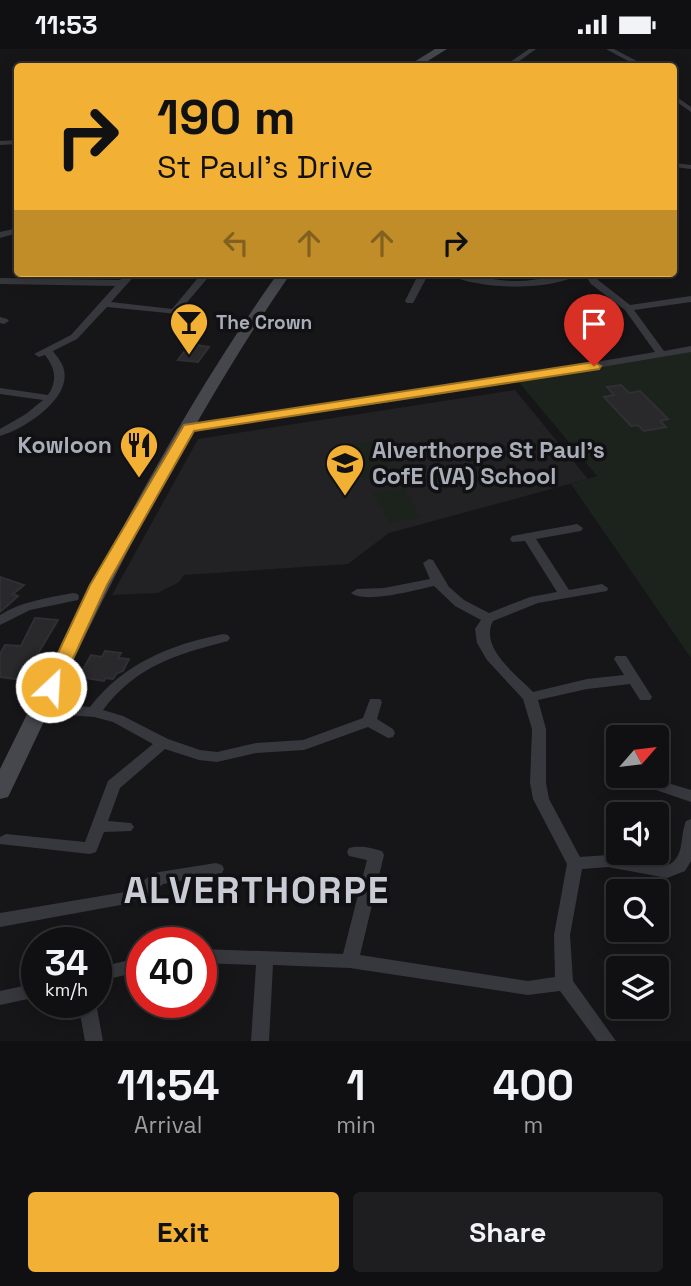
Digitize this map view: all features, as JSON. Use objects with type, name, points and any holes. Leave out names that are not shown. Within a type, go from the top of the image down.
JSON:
[{"type":"street","points":[[417,63],[442,49]]},
{"type":"street","points":[[511,63],[533,49]]},
{"type":"street","points":[[609,49],[637,63]]},
{"type":"street","points":[[0,433],[23,423],[50,398],[60,380],[60,369],[43,352],[74,337],[107,304],[128,277]]},
{"type":"street","points":[[107,304],[174,312],[204,277]]},
{"type":"street","points":[[0,791],[99,585],[237,341],[282,277]]},
{"type":"street","points":[[410,301],[422,277]]},
{"type":"street","points":[[470,277],[501,284],[530,285],[591,278],[628,308],[661,354]]},
{"type":"street","points":[[560,280],[567,277]]},
{"type":"street","points":[[0,281],[123,283]]},
{"type":"street","points":[[628,308],[691,299]]},
{"type":"street","points":[[189,428],[418,395],[691,349]]},
{"type":"street","points":[[0,391],[50,398]]},
{"type":"street","points":[[565,594],[522,538],[577,528]]},
{"type":"street","points":[[429,563],[435,582],[452,599],[488,618]]},
{"type":"street","points":[[357,593],[384,592],[435,582]]},
{"type":"street","points":[[602,588],[512,606],[488,618],[482,629],[484,643],[492,657],[530,697],[539,729],[538,783],[541,799],[575,864],[562,935],[564,983],[607,1041]]},
{"type":"street","points":[[0,621],[29,605],[73,597]]},
{"type":"street","points":[[94,712],[105,695],[136,669],[190,644],[223,638]]},
{"type":"street","points":[[621,659],[645,697]]},
{"type":"street","points":[[530,697],[587,684],[633,679]]},
{"type":"street","points":[[369,721],[375,702]]},
{"type":"street","points":[[41,708],[94,712],[118,719],[163,743],[190,753],[217,757],[256,747],[304,745],[369,721]]},
{"type":"street","points":[[369,721],[388,733]]},
{"type":"street","points":[[6,841],[90,848],[113,785],[163,743]]},
{"type":"street","points":[[667,788],[691,796]]},
{"type":"street","points":[[575,864],[608,861],[629,863],[647,871],[667,872],[679,867],[688,853],[691,825]]},
{"type":"street","points":[[100,826],[125,827]]},
{"type":"street","points":[[350,961],[376,855],[355,852]]},
{"type":"street","points":[[0,920],[126,898],[142,892],[159,878],[216,869]]},
{"type":"street","points":[[217,956],[350,961],[528,988],[564,983]]},
{"type":"street","points":[[260,1041],[265,958]]},
{"type":"street","points":[[0,998],[21,993]]},
{"type":"street","points":[[90,1018],[94,1041]]},
{"type":"shaded area","points":[[691,349],[691,658],[571,484],[597,476],[517,380]]},
{"type":"shaded area","name":"Alverthorpe St Paul's CofE (VA) School","points":[[515,390],[588,479],[389,533],[348,564],[184,575],[179,582],[158,593],[112,595],[198,439]]},
{"type":"shaded area","points":[[375,441],[395,475],[363,480],[344,446]]},
{"type":"shaded area","points":[[404,488],[421,517],[390,523],[373,493]]},
{"type":"building","name":"The Crown","points":[[190,344],[209,347],[198,362],[178,360]]},
{"type":"building","points":[[621,385],[629,393],[640,391],[668,419],[660,421],[666,427],[644,431],[638,425],[631,426],[604,397],[614,395],[607,387]]},
{"type":"building","points":[[0,577],[24,585],[13,594],[18,596],[0,612]]},
{"type":"building","points":[[35,618],[58,620],[22,680],[0,677],[0,654],[5,645],[21,646]]},
{"type":"building","points":[[105,651],[121,653],[118,658],[129,659],[123,671],[117,673],[113,679],[105,678],[104,681],[79,677],[91,655],[102,657]]},
{"type":"place","name":"The Crown","points":[[189,356]]},
{"type":"place","name":"Kowloon","points":[[139,479]]},
{"type":"place","name":"Alverthorpe St Paul's CofE (VA) School","points":[[345,497]]},
{"type":"district","name":"ALVERTHORPE","points":[[257,890]]},
{"type":"route","points":[[51,687],[108,568],[189,428],[594,366]]}]
